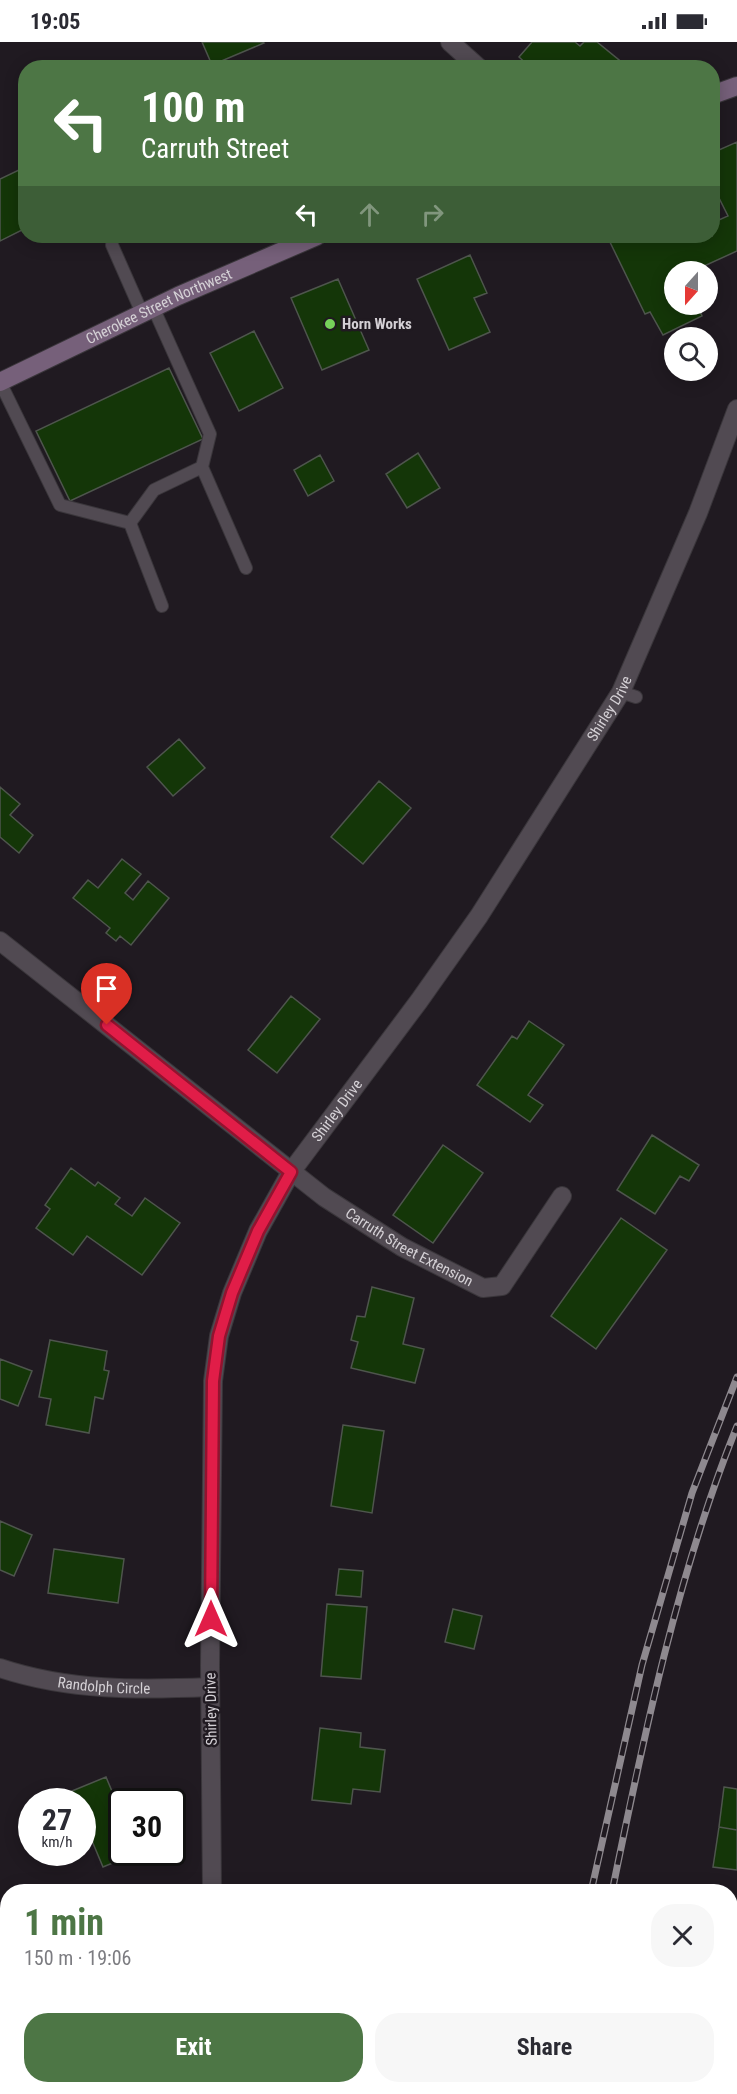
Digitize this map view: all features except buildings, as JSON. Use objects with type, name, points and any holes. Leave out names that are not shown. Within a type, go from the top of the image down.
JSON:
[{"type":"main road","points":[[720,92],[737,86]]},
{"type":"main road","name":"Cherokee Street Northwest","points":[[0,382],[148,310],[301,243]]},
{"type":"street","points":[[455,44],[470,60]]},
{"type":"street","name":"Shirley Drive","points":[[212,1884],[210,1687],[213,1381],[219,1336],[232,1293],[258,1231],[291,1172],[420,1001],[629,695],[663,614],[737,409]]},
{"type":"street","points":[[0,941],[291,1172]]},
{"type":"street","name":"Carruth Street Extension","points":[[291,1172],[324,1197],[402,1247],[483,1288],[502,1286],[562,1196]]},
{"type":"street","name":"Randolph Circle","points":[[0,1668],[67,1684],[108,1688],[210,1687]]},
{"type":"lane","points":[[112,245],[148,310],[210,434],[202,467],[246,568]]},
{"type":"lane","points":[[0,382],[60,505],[130,523]]},
{"type":"lane","points":[[130,523],[154,490],[202,467]]},
{"type":"lane","points":[[130,523],[162,606]]},
{"type":"railway","points":[[593,1884],[642,1665],[692,1493],[737,1377]]},
{"type":"railway","points":[[614,1884],[664,1656],[697,1540],[737,1426]]},
{"type":"place","name":"Horn Works","points":[[330,324]]},
{"type":"route","points":[[107,1025],[291,1172],[258,1231],[232,1293],[219,1336],[213,1381],[211,1619]]}]
